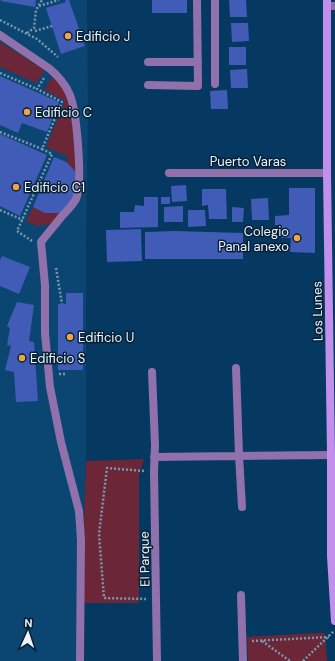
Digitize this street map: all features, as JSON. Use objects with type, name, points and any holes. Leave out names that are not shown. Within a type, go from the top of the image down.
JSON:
[{"type":"street","points":[[148,85],[198,86],[197,0]]},
{"type":"street","points":[[215,0],[215,84]]},
{"type":"street","name":"Los Lunes","points":[[330,4],[327,173],[332,262],[331,455],[333,493],[331,556],[335,621]]},
{"type":"street","points":[[0,35],[57,75],[69,93],[75,119],[79,170],[76,198],[41,242],[50,387],[79,511],[81,540],[80,661]]},
{"type":"street","points":[[148,62],[198,62]]},
{"type":"street","name":"Puerto Varas","points":[[169,173],[327,173]]},
{"type":"street","points":[[236,368],[242,507]]},
{"type":"street","name":"El Parque","points":[[152,372],[157,661]]},
{"type":"street","points":[[154,457],[331,455]]},
{"type":"street","points":[[241,594],[242,661]]},
{"type":"path","points":[[37,39],[35,29],[36,10],[42,0]]},
{"type":"path","points":[[39,6],[59,0]]},
{"type":"path","points":[[0,20],[37,39],[58,57]]},
{"type":"path","points":[[27,33],[35,29],[52,26]]},
{"type":"path","points":[[37,89],[50,69]]},
{"type":"path","points":[[0,73],[62,102],[42,149]]},
{"type":"path","points":[[0,132],[52,154],[18,231]]},
{"type":"path","points":[[0,210],[23,220]]},
{"type":"path","points":[[55,262],[62,304]]},
{"type":"path","points":[[154,472],[107,468],[99,534],[104,598],[156,599]]},
{"type":"path","points":[[303,661],[335,630]]},
{"type":"path","points":[[242,642],[329,636]]},
{"type":"path","points":[[262,641],[290,661]]},
{"type":"shaded area","points":[[0,0],[87,0],[88,115],[86,243],[86,461],[81,603],[83,661],[0,661]]},
{"type":"shaded area","points":[[0,42],[45,70],[36,83],[0,67]]},
{"type":"shaded area","points":[[53,76],[69,97],[76,115],[79,130],[81,174],[78,196],[74,206],[65,216],[53,224],[37,226],[26,221],[33,207],[45,213],[62,213],[70,206],[75,198],[78,178],[74,170],[66,162],[68,157],[46,147],[65,101],[44,90]]},
{"type":"shaded area","points":[[144,459],[139,475],[139,603],[81,603],[86,461]]},
{"type":"shaded area","points":[[325,633],[327,661],[248,661],[247,637]]},
{"type":"building","points":[[1,0],[36,0],[35,7]]},
{"type":"building","name":"Edificio J","points":[[65,0],[69,0],[85,46],[61,54],[46,8],[66,2]]},
{"type":"building","points":[[152,0],[187,0],[187,13],[152,13]]},
{"type":"building","points":[[229,0],[246,0],[247,17],[230,17]]},
{"type":"building","points":[[231,23],[248,23],[249,41],[232,42]]},
{"type":"building","points":[[229,47],[246,47],[246,65],[229,65]]},
{"type":"building","points":[[247,69],[248,88],[231,88],[230,70]]},
{"type":"building","name":"Edificio C","points":[[0,76],[59,102],[47,132],[22,123],[18,133],[0,125]]},
{"type":"building","points":[[227,90],[228,109],[211,109],[210,91]]},
{"type":"building","name":"Edificio C1","points":[[0,134],[47,155],[20,216],[0,206]]},
{"type":"building","points":[[54,157],[66,162],[74,170],[76,174],[76,195],[62,213],[45,213],[33,207]]},
{"type":"building","points":[[186,185],[187,201],[172,202],[171,186]]},
{"type":"building","points":[[289,188],[315,188],[315,253],[290,252],[291,238],[281,238],[281,225],[275,225],[275,216],[289,215]]},
{"type":"building","points":[[202,189],[226,189],[227,219],[209,219],[208,205],[202,206]]},
{"type":"building","points":[[144,197],[158,197],[158,227],[120,228],[120,212],[134,212],[135,205],[144,206]]},
{"type":"building","points":[[161,197],[170,197],[170,204],[161,204]]},
{"type":"building","points":[[268,198],[269,220],[252,220],[251,199]]},
{"type":"building","points":[[183,206],[183,222],[164,222],[164,207]]},
{"type":"building","points":[[232,207],[244,208],[243,222],[232,222]]},
{"type":"building","points":[[188,210],[205,210],[206,226],[188,227]]},
{"type":"building","points":[[141,229],[142,261],[107,262],[106,230]]},
{"type":"building","points":[[175,231],[243,233],[243,259],[145,259],[145,232]]},
{"type":"building","points":[[2,256],[30,267],[19,294],[0,286],[0,260]]},
{"type":"building","name":"Edificio U","points":[[66,293],[83,293],[83,370],[58,370],[58,304],[66,304]]},
{"type":"building","name":"Edificio S","points":[[17,302],[34,305],[29,341],[34,342],[38,401],[16,402],[14,372],[5,370],[11,346],[7,345],[10,328],[7,326]]},
{"type":"place","name":"Edificio J","points":[[68,36]]},
{"type":"place","name":"Edificio C","points":[[27,112]]},
{"type":"place","name":"Edificio C1","points":[[16,187]]},
{"type":"place","name":"Colegio Panal anexo","points":[[297,238]]},
{"type":"place","name":"Edificio U","points":[[70,337]]},
{"type":"place","name":"Edificio S","points":[[22,358]]}]
